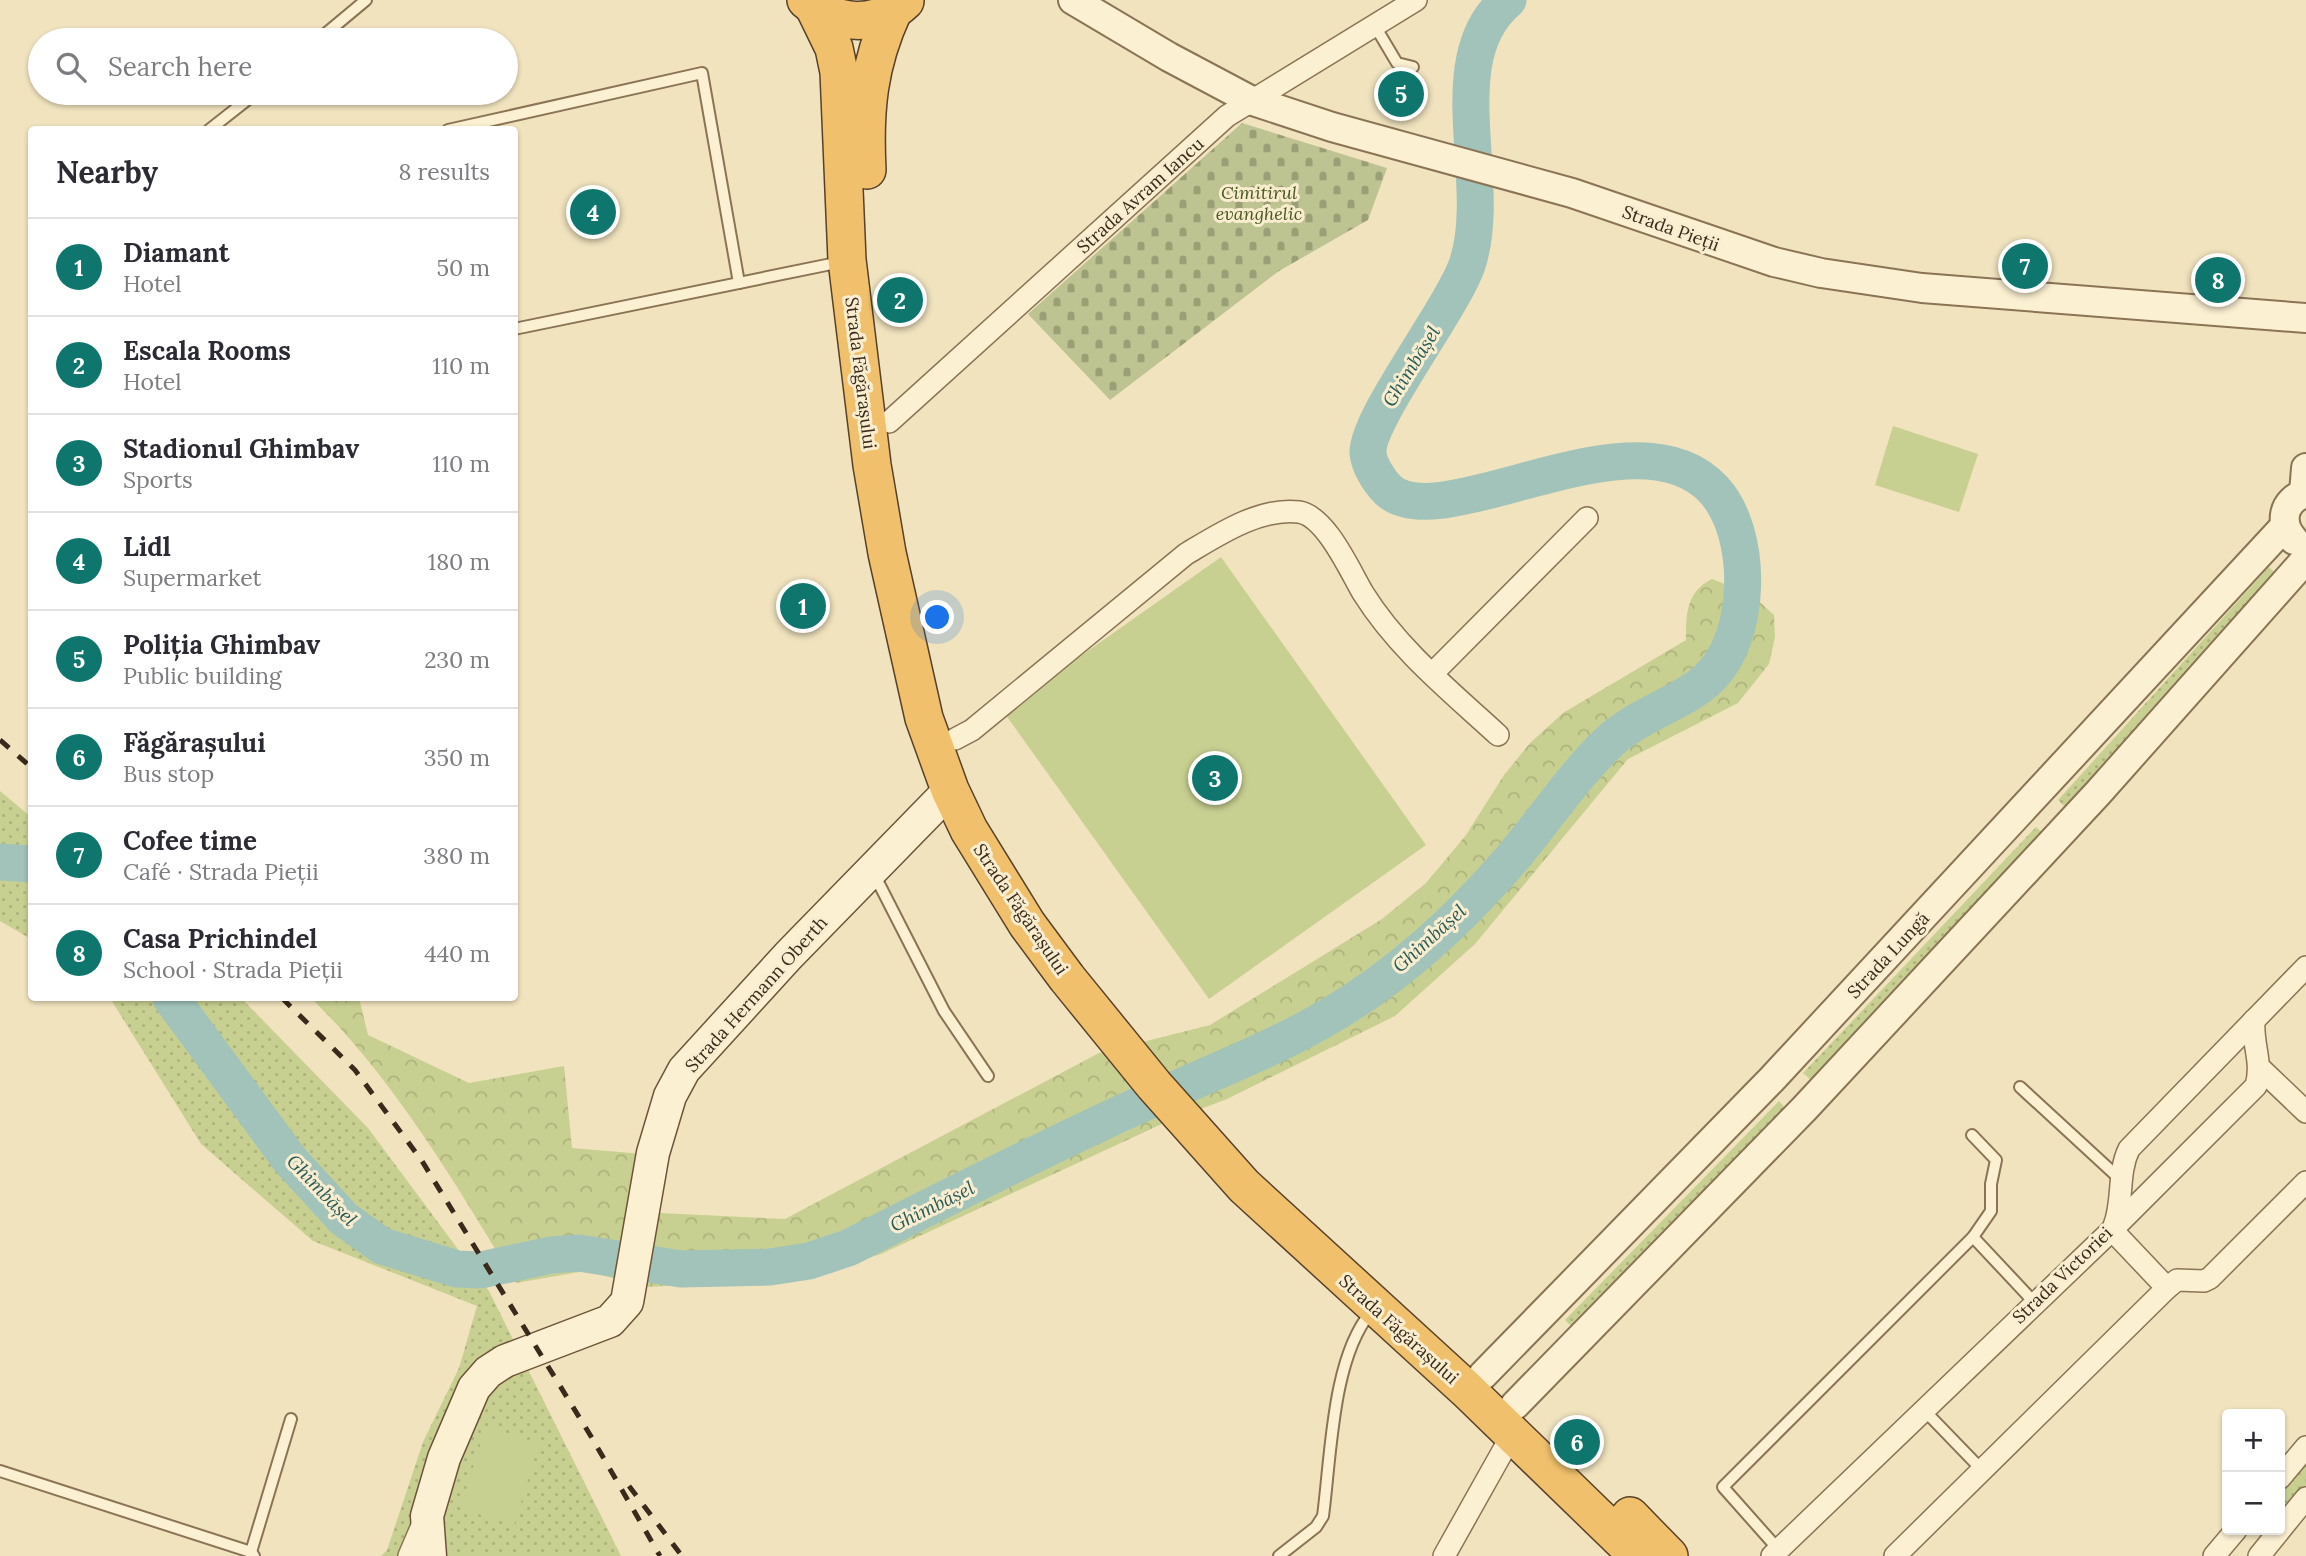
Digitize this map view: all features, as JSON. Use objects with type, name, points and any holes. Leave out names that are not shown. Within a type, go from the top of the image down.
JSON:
[{"type":"highway","name":"Strada Făgărașului","points":[[810,4],[826,15],[853,21],[867,20],[899,5]]},
{"type":"highway","name":"Strada Făgărașului","points":[[810,4],[834,48],[839,72],[848,260],[872,465],[900,618],[924,718],[950,790],[991,870],[1027,924],[1215,1137],[1318,1224],[1483,1375],[1514,1419],[1639,1556]]},
{"type":"highway","name":"Strada Făgărașului","points":[[899,5],[877,46],[869,75],[866,162],[870,257],[889,422],[922,615],[945,712],[970,777],[1010,857],[1121,1029]]},
{"type":"highway","name":"Strada Făgărașului","points":[[1215,1137],[1244,1186],[1375,1307],[1514,1419],[1669,1556]]},
{"type":"main road","name":"Strada Hermann Oberth","points":[[430,1556],[427,1516],[444,1458],[464,1406],[488,1372],[536,1348],[610,1321],[627,1302],[632,1289],[660,1125],[670,1096],[684,1070],[871,869],[950,790]]},
{"type":"street","name":"Strada Pieții","points":[[1073,0],[1169,57],[1250,100],[1332,127],[1617,207],[1729,249],[1821,274],[1936,289],[2306,318]]},
{"type":"street","name":"Strada Avram Iancu","points":[[889,422],[1227,116],[1416,0]]},
{"type":"street","name":"Strada Lungă","points":[[1483,1375],[1772,1079],[2030,804],[2285,526],[2286,510],[2305,485]]},
{"type":"street","points":[[956,739],[972,730],[1186,554],[1221,533],[1257,518],[1299,512],[1320,523],[1383,626],[1497,735]]},
{"type":"street","points":[[1432,674],[1587,518]]},
{"type":"street","points":[[2285,526],[2294,540],[2306,545]]},
{"type":"street","points":[[1444,1556],[1514,1419],[2061,832],[2306,559]]},
{"type":"street","points":[[2030,804],[2061,832]]},
{"type":"street","name":"Strada Victoriei","points":[[1775,1553],[2112,1230],[2119,1213],[2122,1164],[2129,1149],[2306,967]]},
{"type":"street","points":[[2254,1020],[2253,1040],[2261,1069],[2306,1112]]},
{"type":"street","points":[[2167,1288],[2112,1230],[2247,1096],[2256,1086],[2261,1069]]},
{"type":"street","points":[[1772,1079],[1804,1109]]},
{"type":"street","points":[[1895,1556],[2167,1288],[2177,1280],[2204,1281],[2210,1278],[2306,1182]]},
{"type":"street","points":[[2285,1472],[2306,1447]]},
{"type":"street","points":[[2259,1556],[2306,1498]]},
{"type":"street","points":[[409,1556],[427,1516]]},
{"type":"street","points":[[2214,1556],[2232,1535]]},
{"type":"lane","points":[[332,28],[366,0]]},
{"type":"lane","points":[[1375,26],[1397,63],[1413,67]]},
{"type":"lane","points":[[466,126],[702,73],[739,282]]},
{"type":"lane","points":[[224,125],[244,105]]},
{"type":"lane","points":[[518,328],[848,260]]},
{"type":"lane","points":[[871,869],[944,1011],[988,1076]]},
{"type":"lane","points":[[2020,1087],[2120,1179]]},
{"type":"lane","points":[[1775,1553],[1723,1487],[1973,1237],[1992,1211],[1990,1184],[1997,1167],[1996,1160],[1972,1135]]},
{"type":"lane","points":[[1973,1237],[2034,1302]]},
{"type":"lane","points":[[1279,1556],[1316,1527],[1323,1516],[1343,1370],[1359,1325],[1375,1307]]},
{"type":"lane","points":[[1923,1409],[1982,1470]]},
{"type":"lane","points":[[0,1471],[252,1554],[291,1419]]},
{"type":"green space","name":"Cimitirul evanghelic","points":[[1242,123],[1387,168],[1368,220],[1279,271],[1110,400],[1028,314]]},
{"type":"green space","points":[[1893,426],[1978,454],[1959,512],[1875,485]]},
{"type":"green space","points":[[1221,557],[1426,845],[1209,999],[1003,711]]},
{"type":"green space","points":[[2269,567],[2277,575],[2065,807],[2058,800]]},
{"type":"green space","points":[[1712,579],[1752,595],[1774,615],[1775,637],[1769,664],[1738,703],[1628,759],[1475,944],[1395,1016],[1227,1099],[1164,1123],[881,1254],[804,1278],[649,1287],[585,1271],[516,1283],[446,1170],[397,1098],[370,1063],[314,1001],[360,1001],[368,1035],[469,1083],[564,1066],[572,1148],[667,1156],[660,1213],[785,1219],[1099,1053],[1210,1025],[1382,919],[1426,883],[1466,835],[1504,775],[1530,743],[1563,713],[1686,640],[1689,605],[1703,584]]},
{"type":"green space","points":[[0,791],[28,814],[28,937],[0,921]]},
{"type":"green space","points":[[2036,827],[2043,833],[1811,1080],[1803,1073]]},
{"type":"green space","points":[[112,1001],[244,1001],[368,1128],[489,1291],[621,1556],[381,1556],[387,1550],[423,1442],[459,1368],[477,1306],[313,1241],[201,1144]]},
{"type":"green space","points":[[1779,1101],[1786,1109],[1573,1328],[1565,1320]]},
{"type":"green space","points":[[486,1427],[539,1444],[514,1525],[460,1508]]},
{"type":"green space","points":[[2306,1460],[2306,1487],[2285,1513],[2285,1485]]},
{"type":"waterway","name":"Ghimbășel","points":[[173,1001],[290,1160],[344,1219],[382,1246],[457,1269],[481,1270],[551,1255],[579,1253],[681,1269],[770,1267],[809,1261],[848,1248],[1063,1141],[1288,1039],[1346,1006],[1393,973],[1448,926],[1482,892],[1584,768],[1610,741],[1634,723],[1687,694],[1709,678],[1723,660],[1734,638],[1740,612],[1743,585],[1741,558],[1736,532],[1727,509],[1714,490],[1680,467],[1638,461],[1591,465],[1450,499],[1414,501],[1388,490],[1370,463],[1368,453],[1371,437],[1380,416],[1458,285],[1467,265],[1474,232],[1471,88],[1476,55],[1487,25],[1508,0]]},
{"type":"waterway","name":"Ghimbășel","points":[[0,862],[28,864]]},
{"type":"railway","points":[[0,740],[28,764]]},
{"type":"railway","points":[[285,1001],[355,1070],[422,1161],[592,1438],[660,1556]]},
{"type":"railway","points":[[629,1486],[682,1556]]},
{"type":"place","name":"Poliția Ghimbav","points":[[1401,94]]},
{"type":"place","name":"Lidl","points":[[593,212]]},
{"type":"place","name":"Cofee time","points":[[2025,266]]},
{"type":"place","name":"Casa Prichindel","points":[[2218,280]]},
{"type":"place","name":"Escala Rooms","points":[[900,300]]},
{"type":"place","name":"Diamant","points":[[803,606]]},
{"type":"place","name":"Stadionul Ghimbav","points":[[1215,778]]},
{"type":"place","name":"Făgărașului","points":[[1577,1442]]}]
